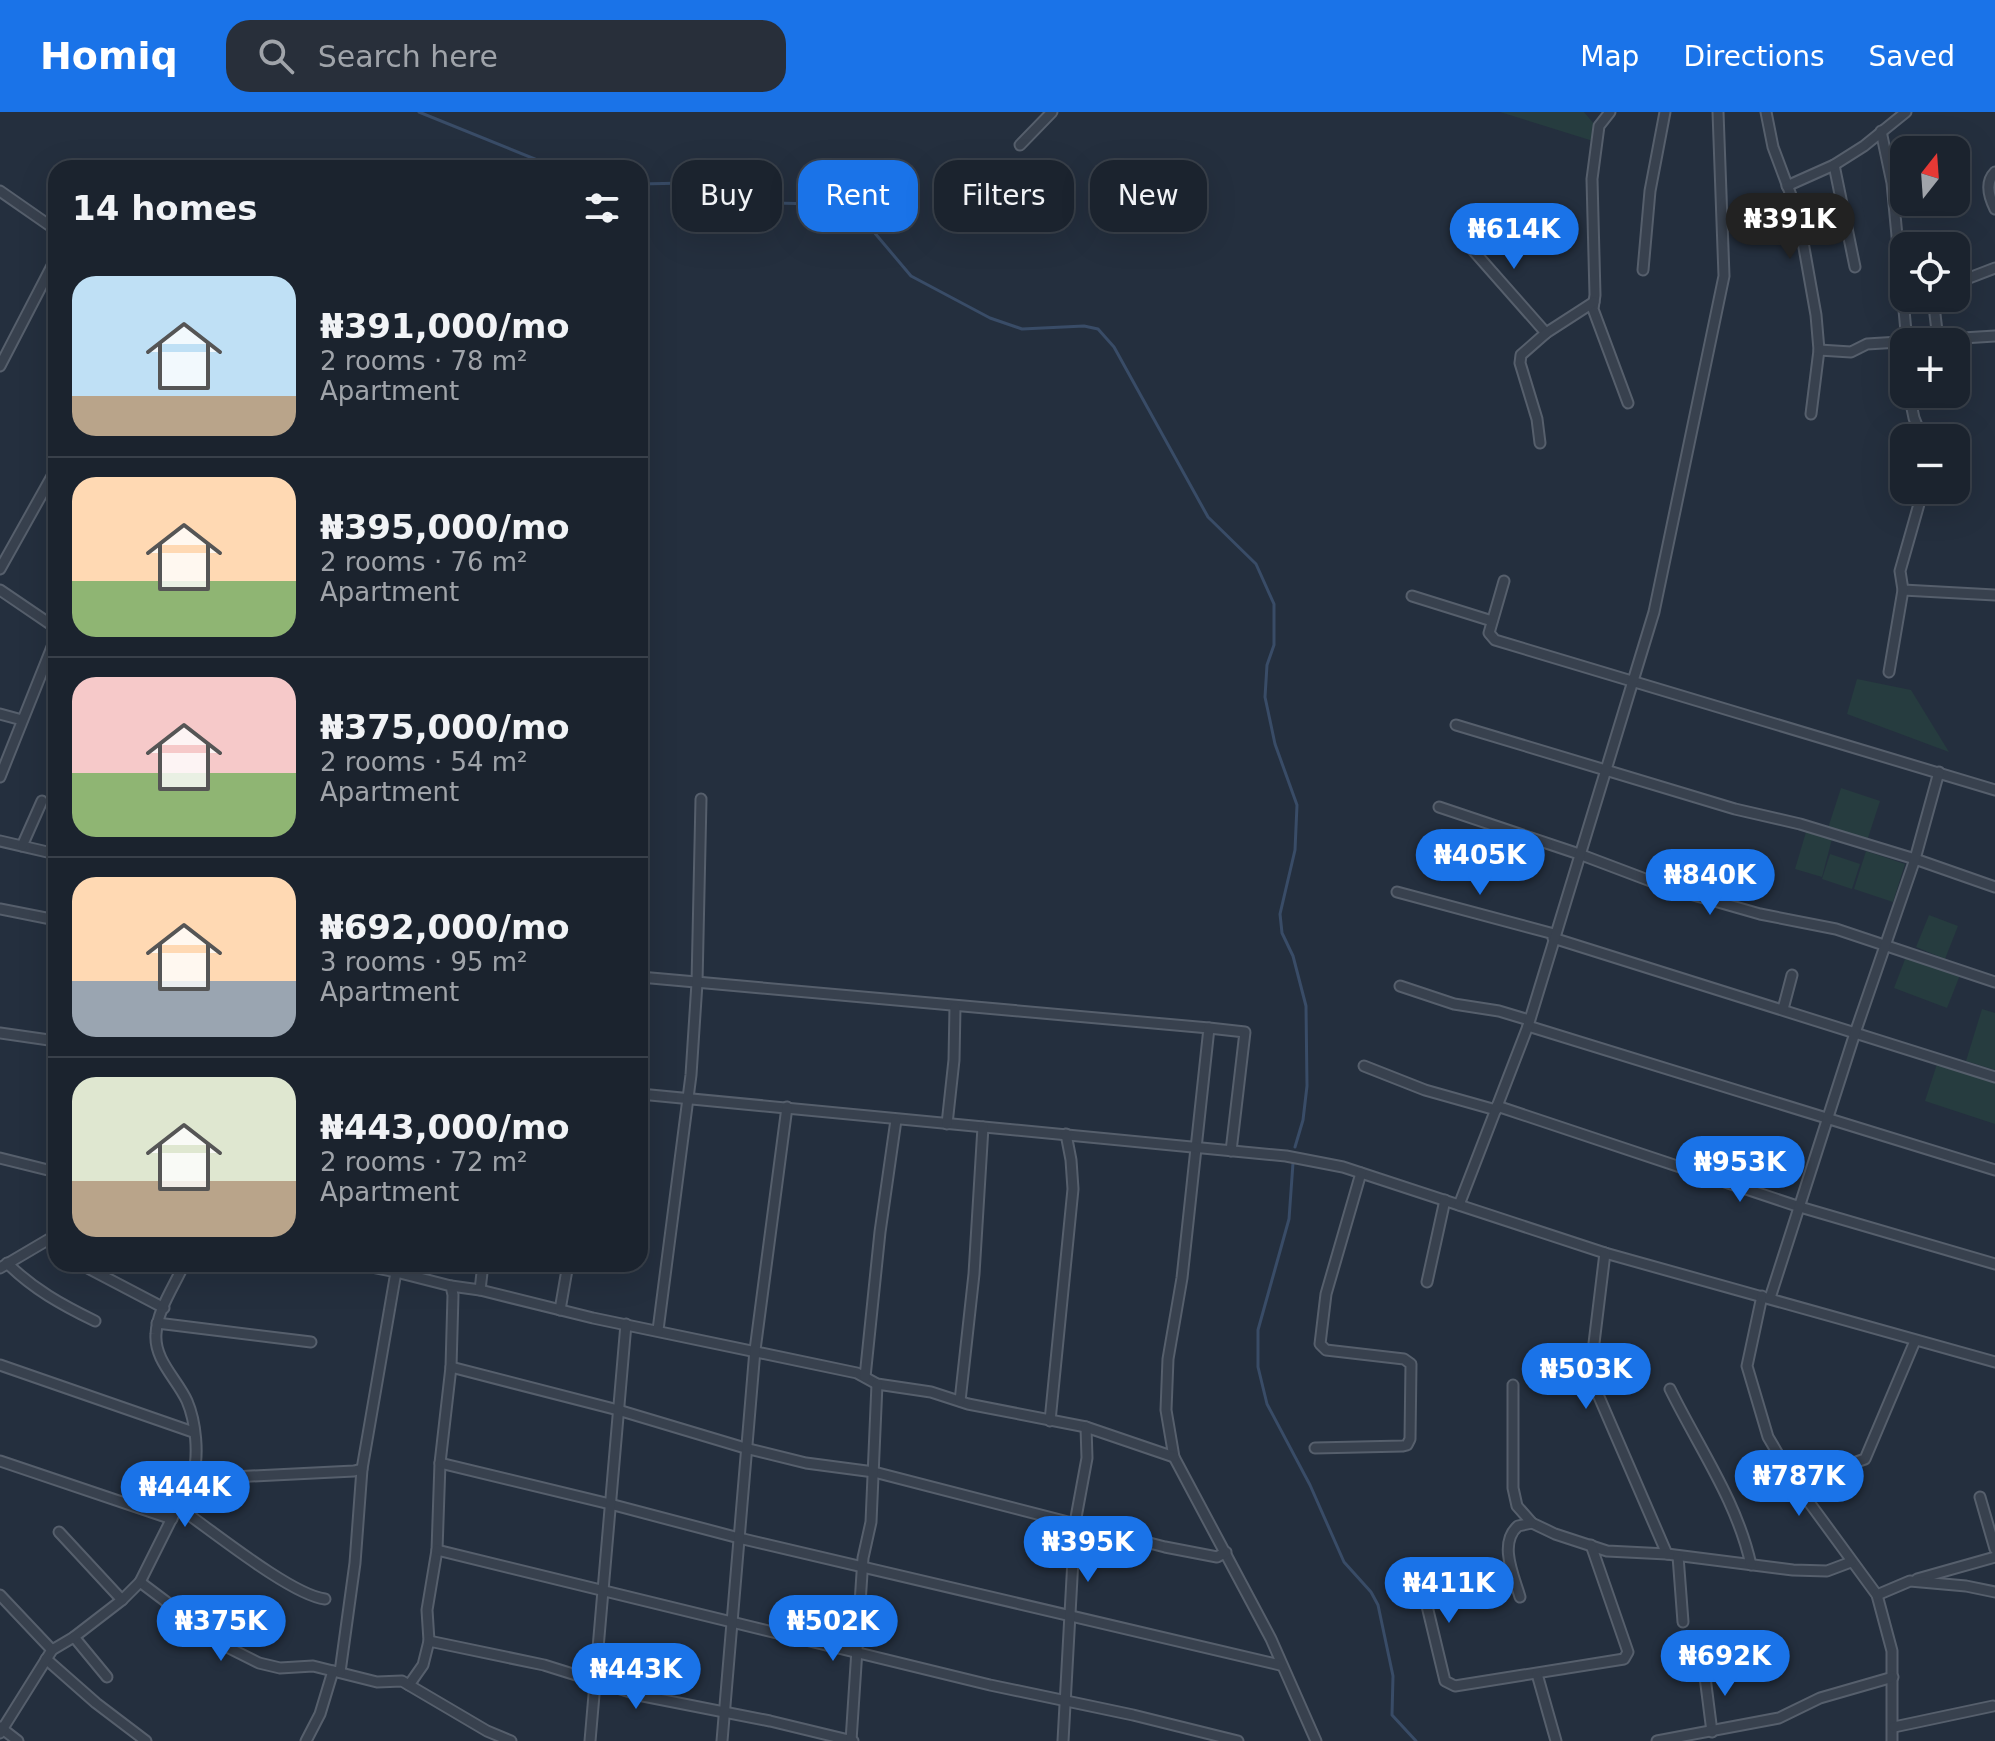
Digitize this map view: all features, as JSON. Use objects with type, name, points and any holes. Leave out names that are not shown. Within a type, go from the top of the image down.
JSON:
[{"type":"street","points":[[1020,145],[1052,112]]},
{"type":"street","points":[[1610,112],[1599,126],[1592,179],[1593,313],[1609,347],[1628,403]]},
{"type":"street","points":[[1643,270],[1650,191],[1665,112]]},
{"type":"street","points":[[1459,1205],[1528,1023],[1654,612],[1724,276],[1718,112]]},
{"type":"street","points":[[1766,112],[1773,147],[1798,214],[1816,315],[1819,350],[1811,414]]},
{"type":"street","points":[[1787,186],[1834,165],[1906,112]]},
{"type":"street","points":[[1881,131],[1892,183],[1906,328]]},
{"type":"street","points":[[1834,165],[1855,267]]},
{"type":"street","points":[[1995,172],[1989,179],[1990,199],[1995,209]]},
{"type":"street","points":[[0,191],[48,224]]},
{"type":"street","points":[[1457,232],[1546,333]]},
{"type":"street","points":[[1970,278],[1995,268]]},
{"type":"street","points":[[0,366],[48,273]]},
{"type":"street","points":[[1540,443],[1537,419],[1520,363],[1521,355],[1546,333],[1594,302]]},
{"type":"street","points":[[1970,337],[1995,336]]},
{"type":"street","points":[[1819,350],[1851,352],[1867,344],[1890,343]]},
{"type":"street","points":[[0,569],[48,483]]},
{"type":"street","points":[[1889,672],[1903,590],[1900,571],[1919,504]]},
{"type":"street","points":[[1504,581],[1489,633],[1495,640],[1995,790]]},
{"type":"street","points":[[0,590],[48,623]]},
{"type":"street","points":[[1903,590],[1995,595]]},
{"type":"street","points":[[1412,596],[1492,621]]},
{"type":"street","points":[[0,777],[48,657]]},
{"type":"street","points":[[0,714],[22,720]]},
{"type":"street","points":[[1456,725],[1915,859],[1995,887]]},
{"type":"street","points":[[1892,1741],[1892,1651],[1877,1595],[1795,1483],[1768,1437],[1747,1366],[1766,1297],[1800,1207],[1915,859],[1939,772]]},
{"type":"street","points":[[658,1330],[688,1099],[697,983],[701,799]]},
{"type":"street","points":[[22,846],[42,801]]},
{"type":"street","points":[[1439,807],[1669,888],[1760,914],[1853,934],[1995,982]]},
{"type":"street","points":[[0,841],[48,852]]},
{"type":"street","points":[[1397,892],[1553,936],[1995,1077]]},
{"type":"street","points":[[0,909],[48,918]]},
{"type":"street","points":[[1853,934],[1857,921]]},
{"type":"street","points":[[1783,1009],[1792,975]]},
{"type":"street","points":[[648,978],[1245,1032],[1231,1151]]},
{"type":"street","points":[[1400,986],[1463,1007],[1499,1011],[1528,1023],[1995,1170]]},
{"type":"street","points":[[947,1124],[954,1060],[955,1007]]},
{"type":"street","points":[[1209,1028],[1182,1278],[1168,1359],[1166,1410],[1174,1457],[1271,1639],[1316,1741]]},
{"type":"street","points":[[0,1033],[48,1040]]},
{"type":"street","points":[[1364,1066],[1425,1090],[1496,1108],[1800,1207],[1995,1264]]},
{"type":"street","points":[[648,1095],[1286,1156],[1361,1173],[1605,1253],[1995,1362]]},
{"type":"street","points":[[722,1741],[755,1350],[787,1107]]},
{"type":"street","points":[[865,1377],[880,1232],[896,1120]]},
{"type":"street","points":[[960,1401],[974,1274],[983,1127]]},
{"type":"street","points":[[1050,1421],[1073,1189],[1066,1134]]},
{"type":"street","points":[[1,1160],[48,1170]]},
{"type":"street","points":[[1315,1448],[1403,1446],[1409,1443],[1411,1364],[1404,1359],[1326,1350],[1320,1344],[1326,1294],[1361,1173]]},
{"type":"street","points":[[1427,1282],[1445,1200]]},
{"type":"street","points":[[48,1240],[3,1265],[56,1302],[95,1321]]},
{"type":"street","points":[[1605,1253],[1590,1376],[1667,1554]]},
{"type":"street","points":[[95,1272],[164,1308]]},
{"type":"street","points":[[18,1741],[1,1730],[46,1659],[52,1650],[122,1600],[140,1582],[195,1469],[197,1461],[188,1403],[158,1354],[155,1338],[157,1323],[180,1272]]},
{"type":"street","points":[[306,1741],[337,1672],[355,1563],[362,1469],[397,1272]]},
{"type":"street","points":[[410,1272],[451,1286],[755,1350],[865,1377],[877,1384],[931,1392],[1086,1427],[1174,1457]]},
{"type":"street","points":[[480,1290],[482,1272]]},
{"type":"street","points":[[560,1310],[567,1272]]},
{"type":"street","points":[[409,1685],[423,1665],[429,1641],[427,1610],[437,1550],[440,1463],[451,1367],[451,1286]]},
{"type":"street","points":[[157,1323],[311,1342]]},
{"type":"street","points":[[590,1741],[626,1324]]},
{"type":"street","points":[[1795,1483],[1865,1459],[1915,1341]]},
{"type":"street","points":[[0,1365],[193,1432]]},
{"type":"street","points":[[451,1367],[806,1463],[874,1472],[1165,1547],[1217,1557],[1226,1552]]},
{"type":"street","points":[[429,1641],[544,1665],[643,1696],[852,1741],[865,1566],[863,1558],[871,1522],[877,1384]]},
{"type":"street","points":[[1513,1385],[1513,1488],[1517,1506],[1532,1523],[1607,1551],[1667,1554],[1793,1570],[1827,1571],[1851,1562]]},
{"type":"street","points":[[1670,1389],[1721,1481],[1744,1532],[1751,1565]]},
{"type":"street","points":[[1063,1741],[1075,1523],[1087,1458],[1086,1427]]},
{"type":"street","points":[[0,1461],[172,1519]]},
{"type":"street","points":[[440,1463],[739,1538],[1280,1665]]},
{"type":"street","points":[[195,1469],[232,1477],[362,1469]]},
{"type":"street","points":[[1980,1497],[1995,1549]]},
{"type":"street","points":[[178,1507],[289,1584],[311,1596],[325,1599]]},
{"type":"street","points":[[1520,1597],[1508,1555],[1509,1539],[1518,1526],[1532,1523]]},
{"type":"street","points":[[59,1532],[122,1600]]},
{"type":"street","points":[[1421,1581],[1448,1685],[1624,1659],[1628,1652],[1591,1545]]},
{"type":"street","points":[[437,1550],[731,1623],[1238,1741]]},
{"type":"street","points":[[1678,1556],[1683,1622]]},
{"type":"street","points":[[1877,1595],[1910,1581],[1995,1557]]},
{"type":"street","points":[[1910,1581],[1995,1592]]},
{"type":"street","points":[[140,1582],[225,1646],[259,1663],[280,1668],[313,1666],[377,1682],[392,1680],[409,1685],[487,1731],[511,1741]]},
{"type":"street","points":[[0,1595],[52,1650]]},
{"type":"street","points":[[74,1637],[107,1677]]},
{"type":"street","points":[[46,1659],[146,1741]]},
{"type":"street","points":[[1704,1669],[1712,1732]]},
{"type":"street","points":[[1537,1674],[1556,1741]]},
{"type":"street","points":[[1657,1741],[1692,1738],[1779,1718],[1820,1698],[1893,1677]]},
{"type":"street","points":[[1894,1727],[1993,1706]]},
{"type":"green space","points":[[1500,112],[1584,112],[1594,124],[1593,141]]},
{"type":"green space","points":[[1857,679],[1911,690],[1949,752],[1847,714]]},
{"type":"green space","points":[[1841,788],[1880,801],[1867,841],[1828,828]]},
{"type":"green space","points":[[1806,832],[1832,839],[1822,877],[1795,869]]},
{"type":"green space","points":[[1866,851],[1905,864],[1893,902],[1854,889]]},
{"type":"green space","points":[[1830,854],[1860,864],[1852,889],[1822,879]]},
{"type":"green space","points":[[1929,915],[1958,926],[1945,959],[1916,947]]},
{"type":"green space","points":[[1907,954],[1960,975],[1947,1008],[1894,988]]},
{"type":"green space","points":[[1982,1009],[1995,1013],[1995,1070],[1966,1061]]},
{"type":"green space","points":[[1937,1064],[1995,1083],[1995,1124],[1925,1101]]},
{"type":"waterway","points":[[419,112],[537,160]]},
{"type":"waterway","points":[[648,184],[686,183],[774,203],[818,204],[845,211],[868,225],[911,276],[990,318],[1022,329],[1084,326],[1098,329],[1114,347],[1208,517],[1256,564],[1274,604],[1274,645],[1267,665],[1265,697],[1275,744],[1297,805],[1295,850],[1280,914],[1282,933],[1293,956],[1306,1006],[1307,1086],[1303,1120],[1295,1147]]},
{"type":"waterway","points":[[1293,1163],[1289,1219],[1258,1330],[1258,1367],[1267,1404],[1310,1485],[1344,1562],[1371,1592],[1378,1605],[1393,1676],[1392,1715],[1416,1741]]}]
